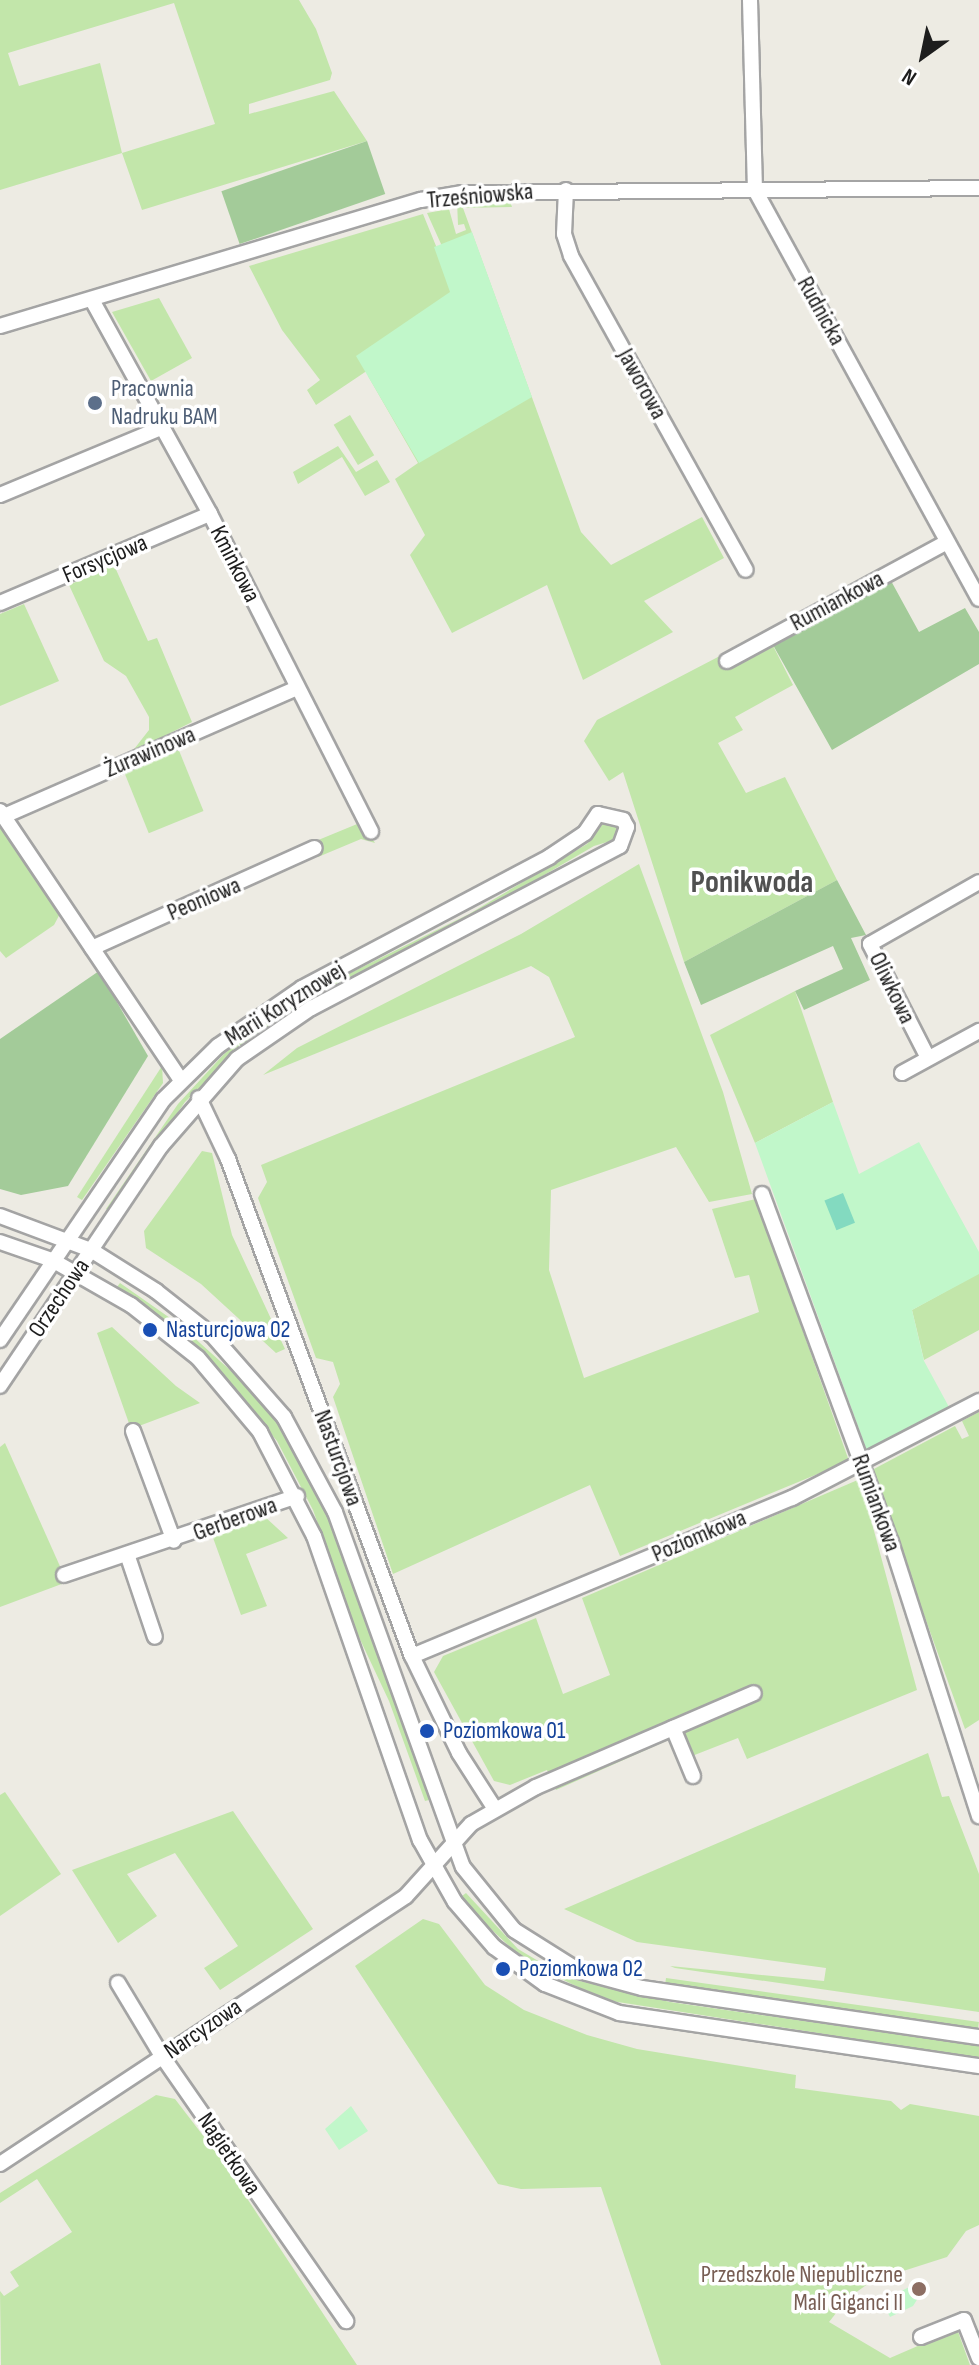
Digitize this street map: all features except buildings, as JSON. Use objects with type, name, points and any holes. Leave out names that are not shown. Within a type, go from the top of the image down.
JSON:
[{"type":"street","name":"Rudnicka","points":[[750,0],[755,190],[978,595]]},
{"type":"street","name":"Trześniowska","points":[[0,326],[421,200],[471,192],[979,188]]},
{"type":"street","name":"Jaworowa","points":[[566,190],[564,234],[571,256],[746,570]]},
{"type":"street","name":"Kminkowa","points":[[92,300],[210,514],[371,832]]},
{"type":"street","points":[[0,495],[161,428]]},
{"type":"street","name":"Forsycjowa","points":[[0,603],[210,514]]},
{"type":"street","name":"Rumiankowa","points":[[727,661],[947,542]]},
{"type":"street","name":"Żurawinowa","points":[[2,814],[297,688]]},
{"type":"street","points":[[2,814],[181,1080]]},
{"type":"street","name":"Marii Koryznowej","points":[[52,1260],[69,1240],[141,1129],[181,1080],[246,1023],[302,988],[549,857],[585,833],[598,814],[623,820],[627,827],[620,846],[417,956],[311,1008],[247,1051],[199,1098],[91,1250]]},
{"type":"street","name":"Peoniowa","points":[[92,948],[315,848]]},
{"type":"street","name":"Oliwkowa","points":[[928,1058],[870,944],[979,882]]},
{"type":"street","points":[[902,1073],[979,1031]]},
{"type":"street","name":"Nasturcjowa","points":[[199,1098],[228,1159],[412,1656],[459,1753],[495,1809]]},
{"type":"street","name":"Rumiankowa","points":[[762,1194],[863,1465],[952,1721],[979,1816]]},
{"type":"street","points":[[0,1216],[91,1250],[212,1335],[267,1394],[300,1442],[335,1512],[463,1867],[491,1907],[529,1942],[579,1971],[693,1997],[979,2037]]},
{"type":"street","points":[[0,1242],[52,1260],[131,1305],[198,1358],[255,1424],[297,1496],[434,1866],[455,1902],[494,1947],[545,1984],[578,1999],[656,2020],[979,2066]]},
{"type":"street","name":"Orzechowa","points":[[0,1386],[91,1250]]},
{"type":"street","name":"Orzechowa","points":[[0,1340],[52,1260]]},
{"type":"street","name":"Poziomkowa","points":[[412,1656],[863,1465],[979,1401]]},
{"type":"street","name":"Gerberowa","points":[[133,1431],[174,1541]]},
{"type":"street","name":"Gerberowa","points":[[64,1575],[128,1557],[297,1496]]},
{"type":"street","points":[[128,1557],[155,1637]]},
{"type":"street","name":"Narcyzowa","points":[[0,2164],[406,1896],[454,1842],[495,1809],[754,1693]]},
{"type":"street","points":[[673,1728],[693,1776]]},
{"type":"street","name":"Nagietkowa","points":[[118,1983],[162,2056],[346,2321]]},
{"type":"street","points":[[921,2337],[964,2320],[979,2358]]},
{"type":"green space","points":[[0,0],[299,0],[316,29],[332,73],[330,80],[249,104],[249,114],[334,91],[367,141],[142,210],[122,153],[0,190]],"holes":[[[174,3],[215,124],[122,153],[100,63],[19,86],[8,53]]]},
{"type":"green space","points":[[367,141],[385,194],[240,244],[221,191]]},
{"type":"green space","points":[[509,198],[512,207],[463,208],[581,532],[611,565],[702,517],[724,558],[644,601],[673,632],[583,680],[547,585],[452,633],[410,555],[425,535],[395,479],[418,463],[368,376],[382,367],[478,414],[441,244],[427,213],[449,209],[456,234],[466,230],[464,224],[458,225],[457,201]]},
{"type":"green space","points":[[423,214],[456,295],[450,315],[316,405],[307,390],[320,380],[282,330],[249,266]]},
{"type":"green space","points":[[472,232],[532,397],[419,463],[356,356],[450,292],[434,247]]},
{"type":"green space","points":[[159,298],[192,358],[151,381],[112,312]]},
{"type":"green space","points":[[350,415],[374,455],[358,465],[334,425]]},
{"type":"green space","points":[[338,446],[356,472],[377,460],[390,482],[365,496],[342,457],[298,484],[293,472]]},
{"type":"green space","points":[[114,565],[148,641],[157,638],[192,722],[131,753],[149,730],[149,717],[126,676],[104,661],[69,585]]},
{"type":"green space","points":[[890,579],[919,632],[965,608],[979,632],[979,664],[832,750],[773,645]]},
{"type":"green space","points":[[24,604],[59,681],[0,706],[0,614]]},
{"type":"green space","points":[[766,632],[793,685],[735,717],[743,730],[718,743],[746,793],[785,777],[837,880],[684,962],[623,772],[609,781],[584,741],[597,720]]},
{"type":"green space","points":[[178,748],[203,811],[149,833],[123,770]]},
{"type":"green space","points":[[606,820],[618,824],[617,839],[594,846],[455,927],[327,988],[249,1039],[185,1102],[110,1211],[106,1209],[178,1104],[224,1054],[262,1023],[330,983],[469,914],[587,844]]},
{"type":"green space","points":[[362,822],[375,843],[361,839],[318,857],[311,843]]},
{"type":"green space","points":[[0,825],[62,910],[54,925],[6,958],[0,951]]},
{"type":"green space","points":[[639,864],[723,1092],[752,1194],[709,1202],[676,1147],[551,1190],[549,1270],[584,1378],[759,1312],[749,1275],[735,1278],[712,1209],[756,1199],[849,1461],[620,1556],[590,1485],[393,1574],[333,1397],[340,1384],[333,1362],[316,1358],[258,1198],[267,1182],[261,1165],[575,1037],[549,977],[531,966],[263,1075],[297,1048],[521,934]]},
{"type":"green space","points":[[837,880],[866,935],[851,938],[870,980],[804,1010],[795,991],[843,969],[833,946],[701,1005],[684,962]]},
{"type":"green space","points":[[99,971],[148,1056],[68,1186],[21,1195],[0,1189],[0,1039]]},
{"type":"green space","points":[[795,991],[833,1102],[755,1143],[710,1035]]},
{"type":"green space","points":[[162,1066],[163,1083],[82,1200],[77,1197]]},
{"type":"green space","points":[[833,1102],[859,1174],[919,1142],[979,1252],[979,1274],[912,1310],[924,1361],[949,1407],[867,1451],[755,1143]]},
{"type":"green space","points":[[202,1151],[212,1153],[232,1235],[285,1349],[276,1353],[201,1284],[146,1248],[144,1231]]},
{"type":"green space","points":[[843,1193],[855,1223],[836,1230],[824,1200]]},
{"type":"green space","points":[[979,1273],[979,1330],[924,1360],[912,1310]]},
{"type":"green space","points":[[120,1283],[180,1325],[262,1399],[303,1461],[323,1499],[429,1800],[425,1801],[389,1701],[358,1635],[313,1510],[277,1441],[206,1354],[117,1287]]},
{"type":"green space","points":[[112,1327],[176,1386],[200,1403],[131,1429],[97,1333]]},
{"type":"green space","points":[[979,1412],[979,1720],[965,1729],[872,1470],[955,1426],[962,1439],[969,1436],[962,1421]]},
{"type":"green space","points":[[5,1443],[67,1582],[0,1607],[0,1447]]},
{"type":"green space","points":[[860,1479],[917,1690],[747,1759],[738,1738],[692,1756],[682,1734],[556,1790],[547,1770],[510,1785],[494,1781],[434,1672],[443,1656],[536,1618],[563,1694],[610,1675],[582,1598]]},
{"type":"green space","points":[[264,1516],[288,1538],[246,1554],[267,1606],[241,1615],[212,1535]]},
{"type":"green space","points":[[928,1753],[942,1797],[949,1796],[979,1874],[979,2012],[675,1968],[670,1966],[824,1981],[826,1968],[637,1942],[564,1909]]},
{"type":"green space","points":[[5,1792],[61,1874],[0,1916],[0,1795]]},
{"type":"green space","points":[[233,1811],[313,1929],[220,1990],[204,1968],[238,1946],[175,1853],[127,1874],[157,1916],[118,1943],[72,1870]]},
{"type":"green space","points":[[466,1893],[518,1949],[567,1978],[670,2002],[979,2046],[979,2058],[605,2000],[526,1962],[474,1913],[462,1896]]},
{"type":"green space","points":[[423,1919],[439,1924],[485,1985],[524,2010],[587,2035],[637,2049],[796,2075],[795,2088],[891,2101],[901,2110],[910,2104],[979,2116],[979,2225],[966,2231],[947,2257],[872,2281],[848,2298],[829,2322],[890,2358],[957,2329],[970,2365],[661,2365],[601,2187],[521,2189],[498,2184],[355,1966]]},
{"type":"green space","points":[[666,1978],[979,2022],[978,2031],[665,1987]]},
{"type":"green space","points":[[156,2095],[175,2099],[221,2159],[357,2365],[1,2365],[0,2291],[4,2296],[19,2286],[10,2272],[72,2232],[37,2179],[0,2203],[0,2193]]},
{"type":"green space","points":[[351,2106],[368,2131],[339,2150],[325,2129]]},
{"type":"green space","points":[[917,2283],[922,2292],[913,2306],[890,2317],[882,2301]]},
{"type":"place","name":"Pracownia Nadruku BAM","points":[[95,403]]},
{"type":"place","name":"Nasturcjowa 02","points":[[150,1330]]},
{"type":"place","name":"Poziomkowa 01","points":[[427,1731]]},
{"type":"place","name":"Poziomkowa 02","points":[[503,1969]]},
{"type":"place","name":"Przedszkole Niepubliczne Mali Giganci II","points":[[919,2289]]},
{"type":"district","name":"Ponikwoda","points":[[752,883]]}]
